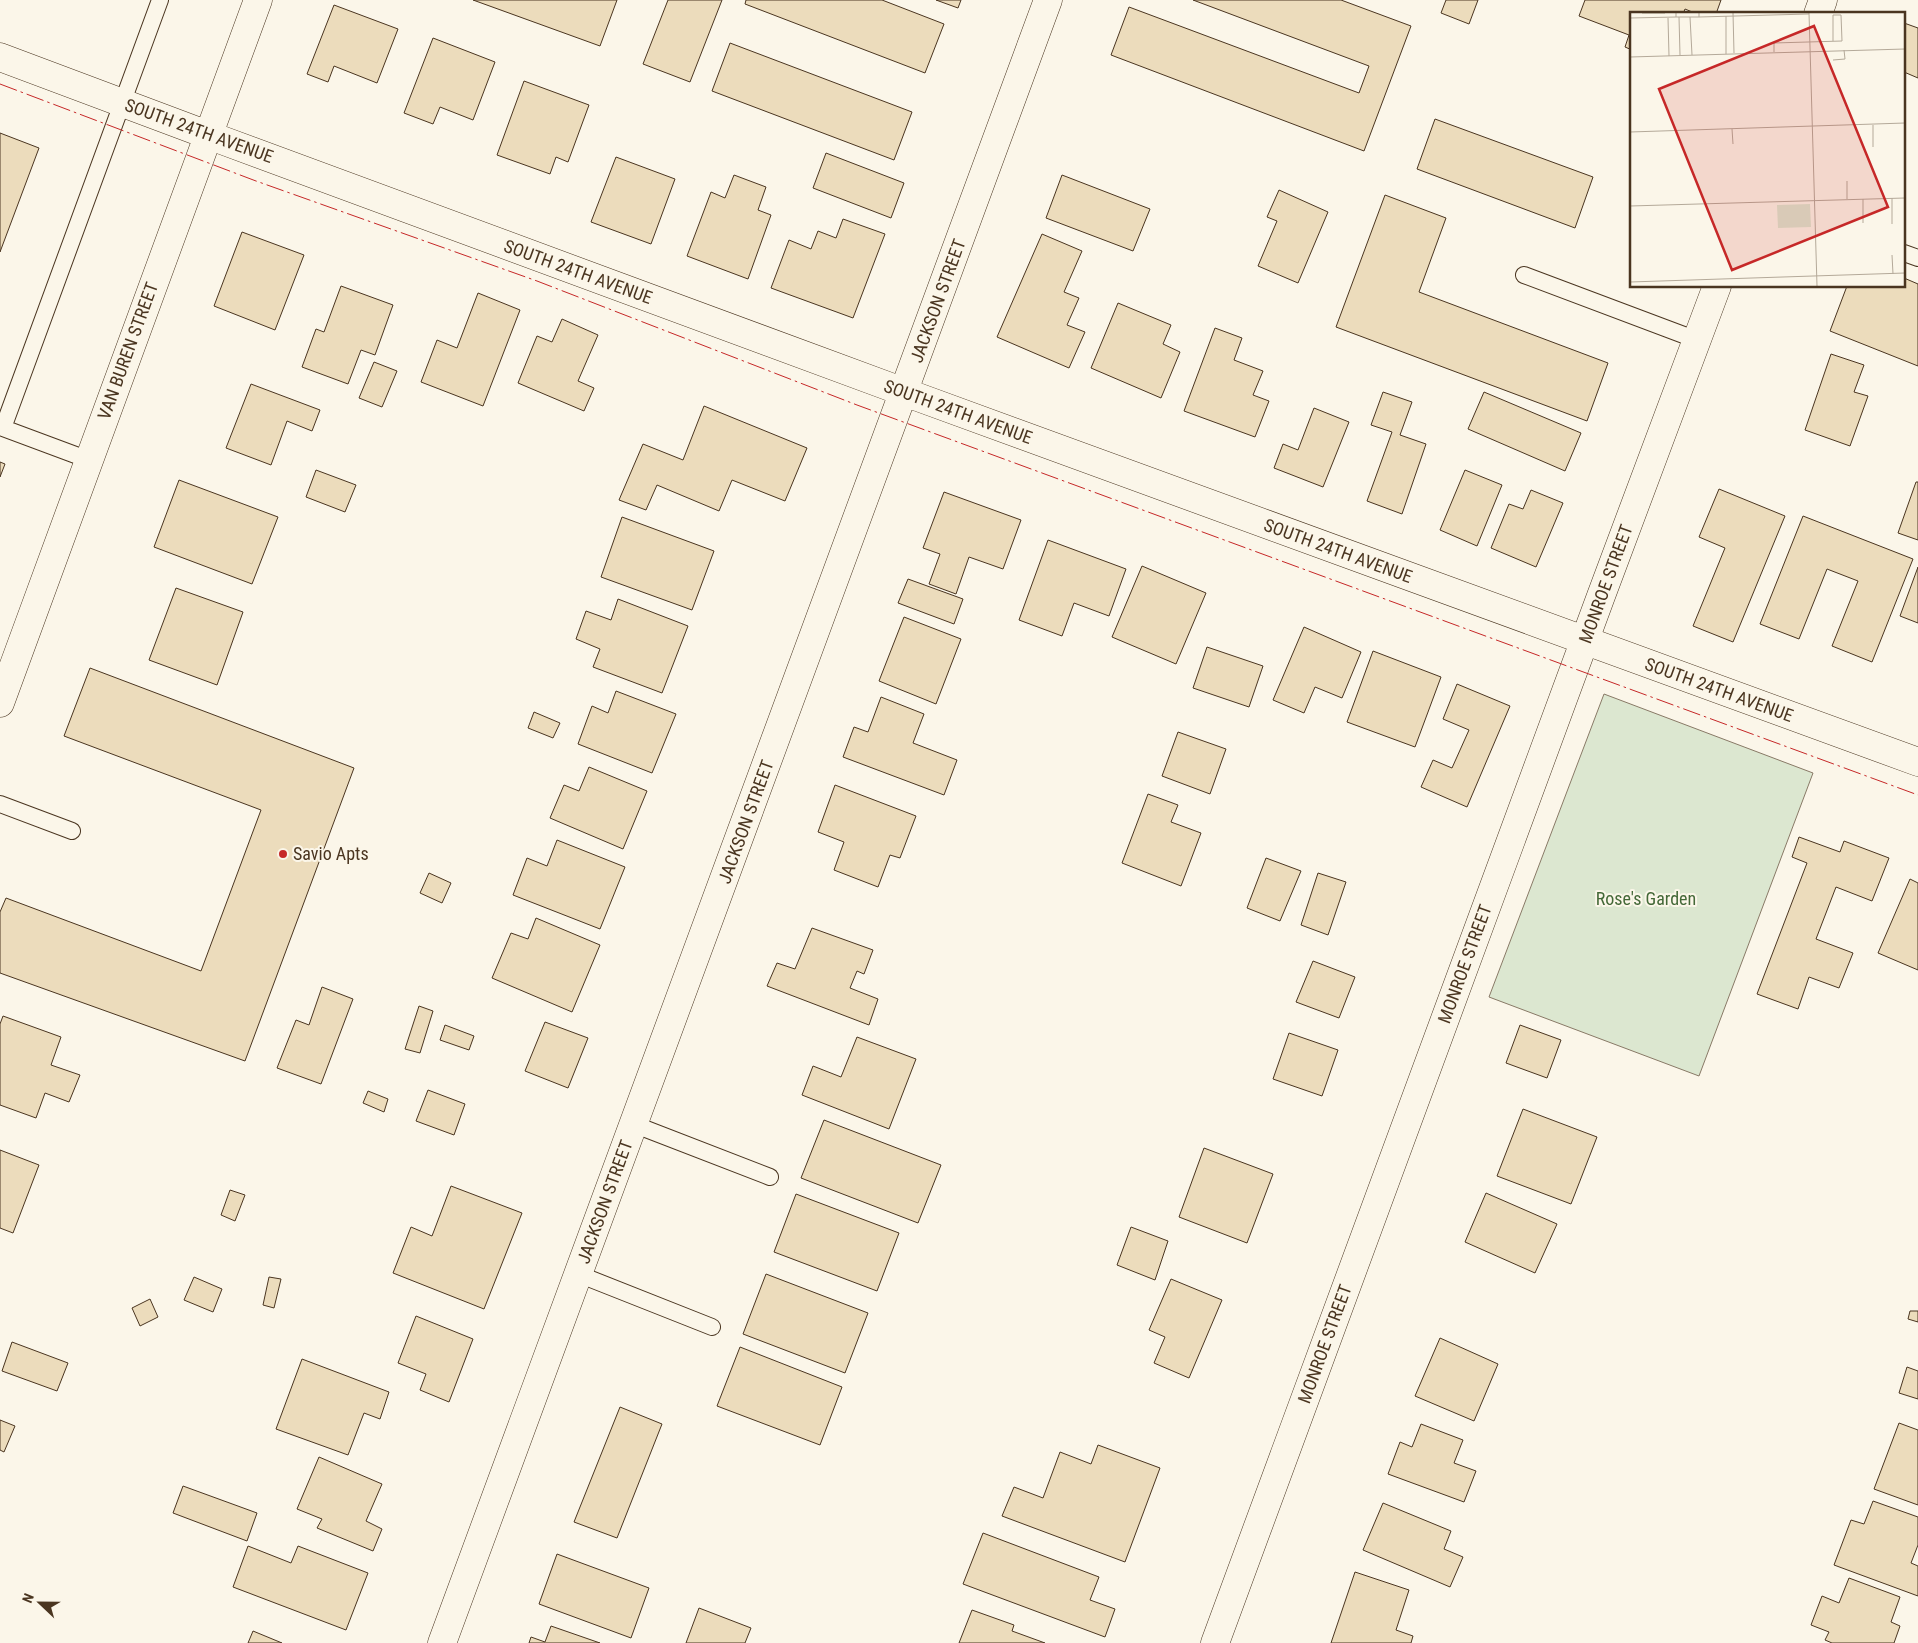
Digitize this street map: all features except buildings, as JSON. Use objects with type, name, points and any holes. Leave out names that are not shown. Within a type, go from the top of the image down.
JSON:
[{"type":"street","name":"VAN BUREN STREET","points":[[0,704],[258,0]]},
{"type":"street","name":"JACKSON STREET","points":[[442,1643],[1048,0]]},
{"type":"street","points":[[1819,12],[1823,0]]},
{"type":"street","name":"SOUTH 24TH AVENUE","points":[[0,57],[904,392],[1918,762]]},
{"type":"street","name":"MONROE STREET","points":[[1215,1643],[1716,288]]},
{"type":"lane","points":[[89,460],[3,428],[124,103],[160,0]]},
{"type":"lane","points":[[1906,254],[1918,258]]},
{"type":"lane","points":[[1524,275],[1697,340]]},
{"type":"lane","points":[[0,804],[72,831]]},
{"type":"lane","points":[[634,1124],[770,1177]]},
{"type":"lane","points":[[578,1274],[712,1327]]},
{"type":"green space","name":"Rose's Garden","points":[[1604,694],[1813,773],[1699,1076],[1489,997]]},
{"type":"power","points":[[0,84],[256,181],[537,281],[857,405],[1918,795]]},
{"type":"place","name":"Savio Apts","points":[[283,854]]}]
